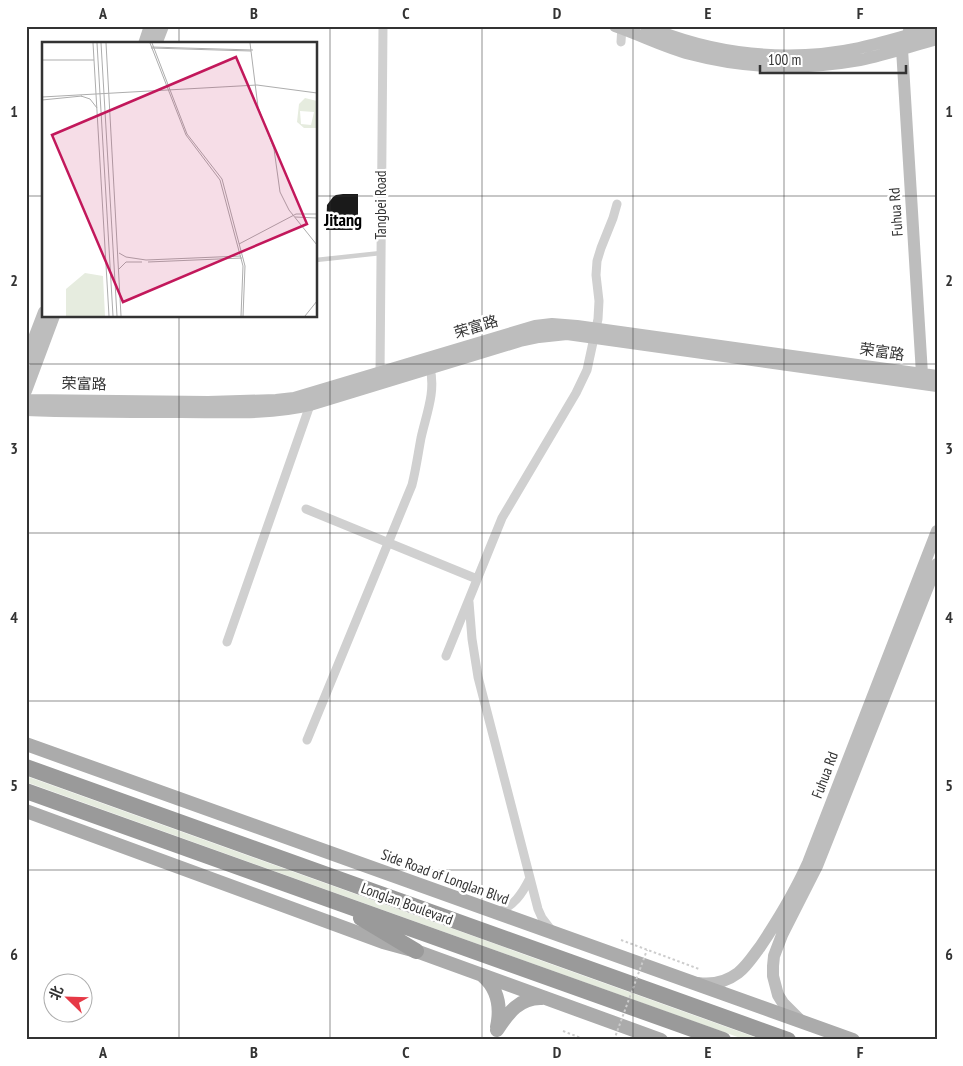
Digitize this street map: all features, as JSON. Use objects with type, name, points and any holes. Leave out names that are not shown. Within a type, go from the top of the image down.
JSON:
[{"type":"highway","name":"Longlan Boulevard","points":[[26,767],[788,1040]]},
{"type":"highway","name":"Longlan Boulevard","points":[[26,791],[723,1040]]},
{"type":"highway","points":[[332,900],[416,951]]},
{"type":"main road","name":"Side Road of Longlan Blvd","points":[[26,744],[853,1040]]},
{"type":"main road","points":[[26,811],[383,942],[416,951],[656,1038]]},
{"type":"main road","points":[[482,975],[493,986],[497,996],[500,1015],[497,1030],[506,1016],[516,1006],[527,1000],[544,998]]},
{"type":"street","points":[[145,42],[150,26]]},
{"type":"street","points":[[157,42],[163,26]]},
{"type":"street","name":"Tangbei Road","points":[[380,378],[382,26]]},
{"type":"street","points":[[646,26],[713,47],[776,55],[839,52],[937,27]]},
{"type":"street","points":[[619,27],[690,54],[754,65],[797,67],[826,65],[862,59],[903,35],[937,39]]},
{"type":"street","points":[[619,27],[622,42]]},
{"type":"street","name":"Fuhua Rd","points":[[903,35],[922,374]]},
{"type":"street","points":[[446,656],[502,518],[582,382],[587,370],[599,311],[596,275],[597,261],[614,218],[617,204]]},
{"type":"street","points":[[26,359],[42,317]]},
{"type":"street","points":[[26,392],[53,318]]},
{"type":"street","name":"荣富路","points":[[26,410],[217,412],[294,409],[535,326],[552,324],[568,324],[595,333],[937,386]]},
{"type":"street","name":"荣富路","points":[[26,400],[198,402],[294,398],[430,368],[539,337],[595,333],[937,376]]},
{"type":"street","points":[[307,740],[415,473],[431,396],[432,374],[430,368]]},
{"type":"street","points":[[227,642],[310,405]]},
{"type":"street","points":[[306,510],[477,579]]},
{"type":"street","name":"Fuhua Rd","points":[[693,983],[715,983],[726,980],[744,968],[768,935],[797,887],[808,864],[937,532]]},
{"type":"street","name":"Fuhua Rd","points":[[801,1021],[783,1003],[778,995],[773,976],[774,956],[782,935],[817,866],[937,564]]},
{"type":"street","points":[[469,599],[472,639],[478,677],[538,909],[542,918],[555,934]]},
{"type":"street","points":[[497,913],[514,903],[530,878]]},
{"type":"lane","points":[[318,260],[381,253]]},
{"type":"path","points":[[621,940],[699,969]]},
{"type":"path","points":[[614,1040],[647,950]]},
{"type":"path","points":[[563,1031],[586,1040]]},
{"type":"shaded area","points":[[26,776],[763,1040],[746,1040],[26,782]]},
{"type":"building","points":[[343,194],[358,194],[358,230],[326,230],[327,205],[333,197]]},
{"type":"district","name":"Jitang","points":[[343,220]]}]
